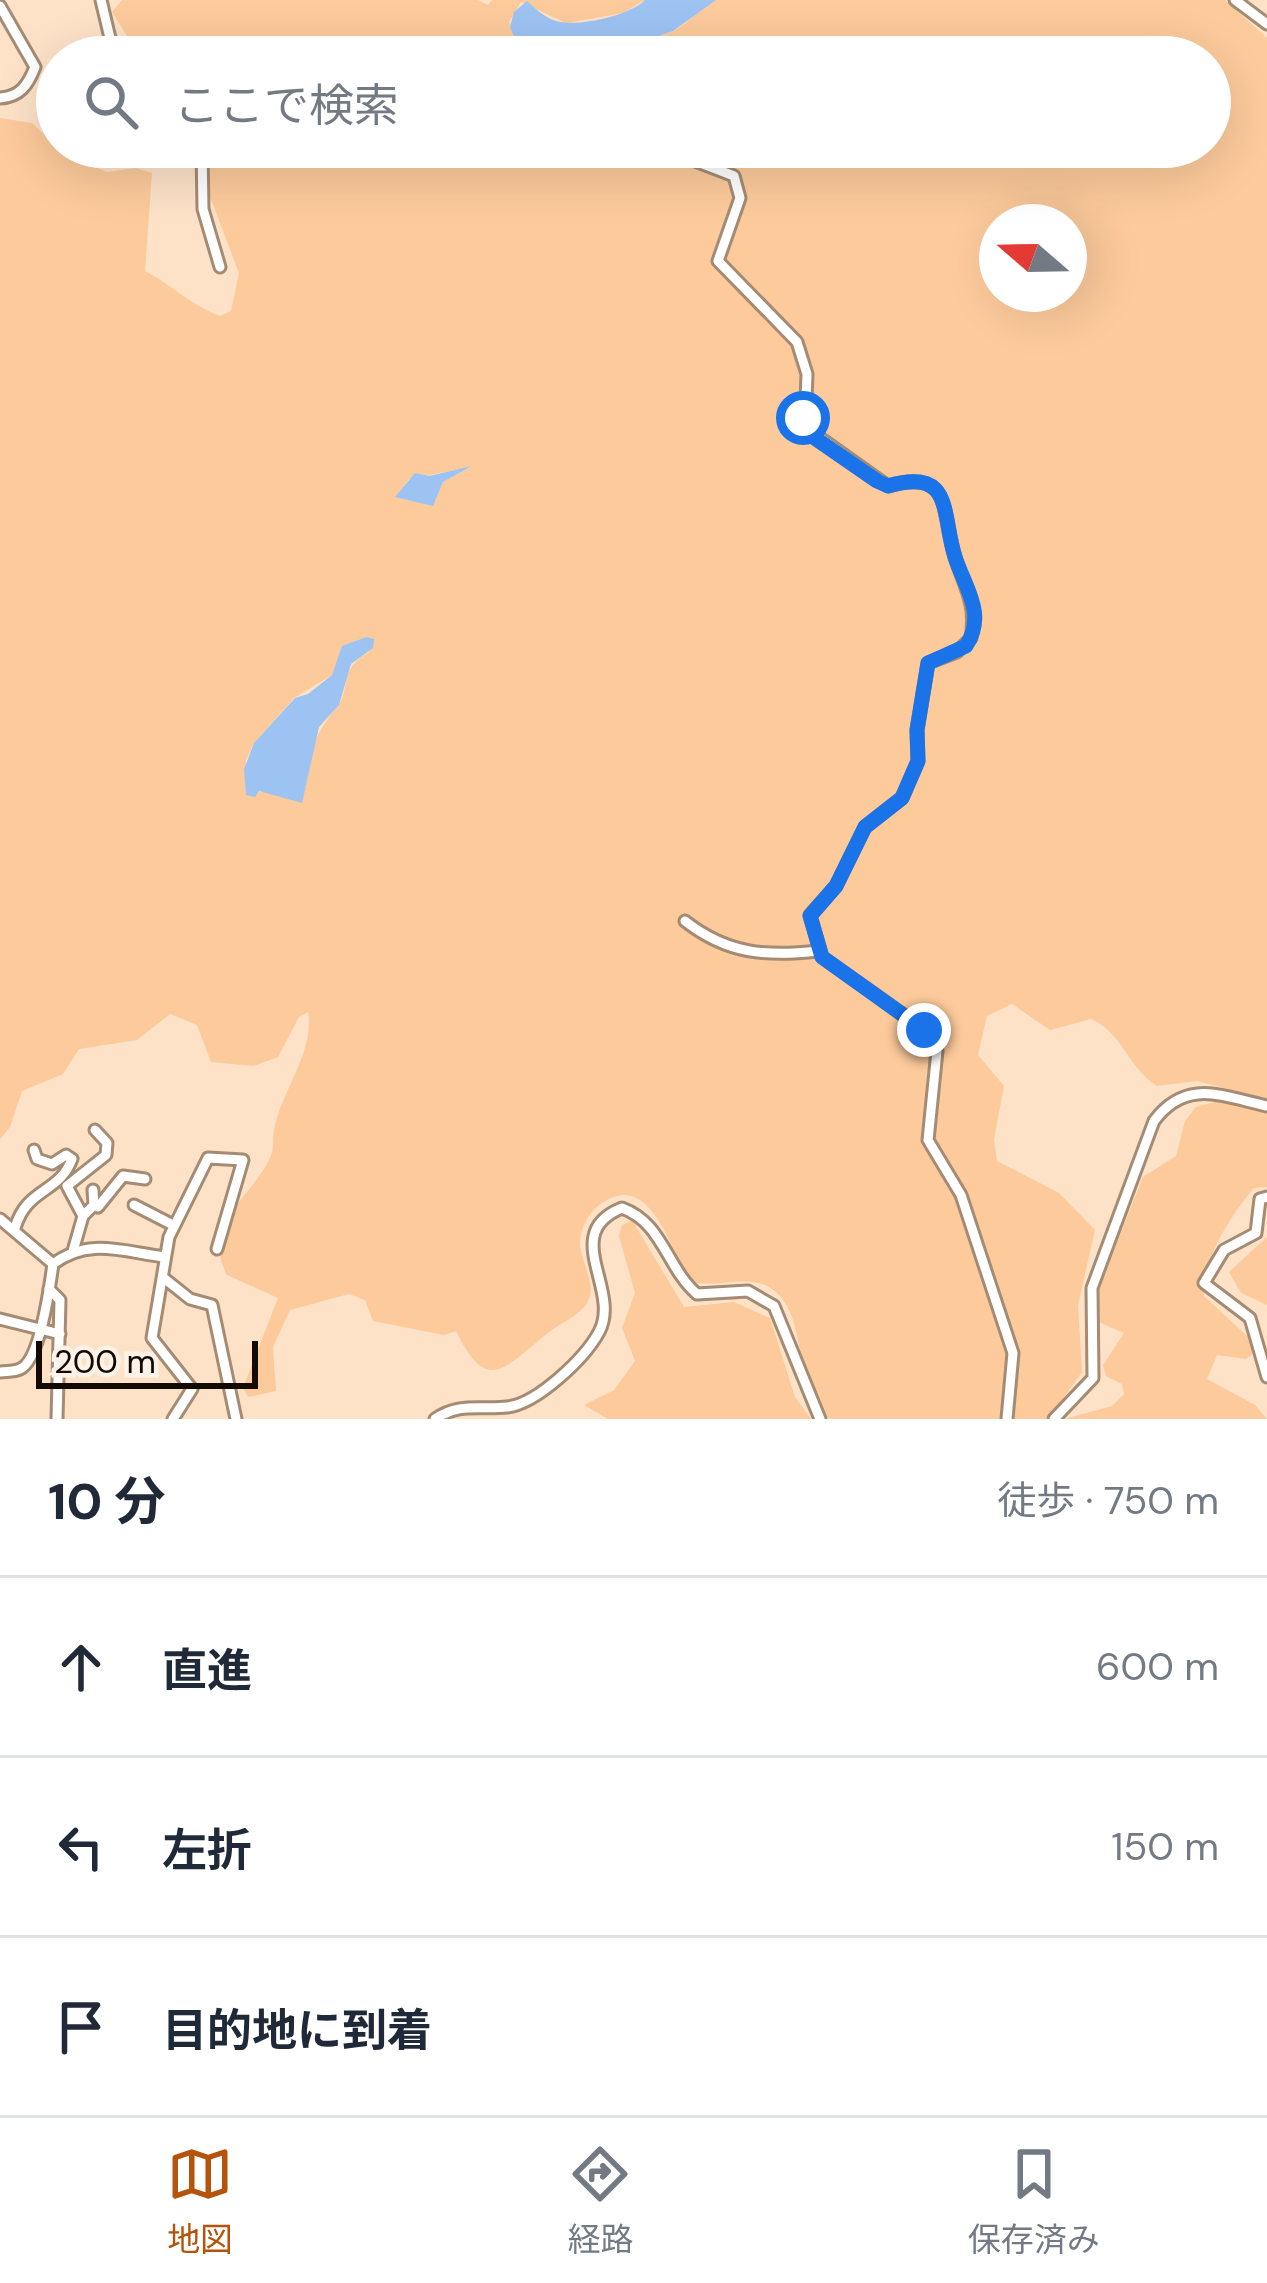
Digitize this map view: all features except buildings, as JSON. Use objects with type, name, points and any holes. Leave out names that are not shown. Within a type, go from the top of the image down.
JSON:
[{"type":"street","points":[[101,0],[110,36]]},
{"type":"street","points":[[1235,0],[1267,24]]},
{"type":"street","points":[[0,6],[35,67],[28,84],[13,98],[0,98]]},
{"type":"street","points":[[202,168],[203,209],[220,267]]},
{"type":"street","points":[[713,168],[734,176],[740,198],[718,261],[797,342],[807,374],[805,427],[888,486],[913,479],[930,484],[945,506],[954,555],[975,603],[966,646],[928,663],[917,730],[918,761],[902,798],[865,827],[836,886],[814,906],[818,951]]},
{"type":"street","points":[[685,921],[702,934],[755,956],[818,951],[918,1024],[937,1052],[926,1127],[932,1149],[961,1195],[1013,1353],[1006,1419]]},
{"type":"street","points":[[1054,1419],[1093,1378],[1092,1288],[1154,1121],[1166,1105],[1195,1092],[1267,1106]]},
{"type":"street","points":[[15,1228],[22,1204],[106,1155],[107,1144],[95,1130]]},
{"type":"street","points":[[34,1150],[37,1159],[52,1164],[66,1155],[72,1159],[64,1181],[83,1216]]},
{"type":"street","points":[[173,1419],[192,1389],[152,1338],[173,1225],[208,1158],[243,1160],[217,1249]]},
{"type":"street","points":[[94,1205],[98,1208],[123,1176],[146,1178]]},
{"type":"street","points":[[73,1251],[83,1216],[94,1205],[93,1190]]},
{"type":"street","points":[[1267,1197],[1260,1199],[1256,1232],[1224,1250],[1204,1283],[1250,1318],[1267,1377]]},
{"type":"street","points":[[134,1205],[173,1225]]},
{"type":"street","points":[[435,1419],[470,1406],[521,1404],[588,1348],[604,1318],[592,1235],[602,1220],[622,1208],[645,1219],[677,1277],[697,1294],[748,1291],[774,1306],[820,1419]]},
{"type":"street","points":[[0,1219],[53,1264]]},
{"type":"street","points":[[53,1264],[92,1244],[165,1257]]},
{"type":"street","points":[[0,1372],[26,1366],[40,1330],[53,1264]]},
{"type":"street","points":[[165,1279],[190,1298],[212,1305],[236,1419]]},
{"type":"street","points":[[50,1289],[60,1300],[57,1419]]},
{"type":"street","points":[[0,1319],[60,1334]]},
{"type":"shaded area","points":[[122,0],[478,0],[488,5],[492,0],[645,0],[623,13],[566,23],[521,2],[509,22],[515,36],[127,36],[112,12]]},
{"type":"shaded area","points":[[716,0],[1225,0],[1267,38],[1267,1099],[1197,1081],[1157,1086],[1110,1033],[1091,1019],[1050,1030],[1012,1004],[987,1016],[978,1055],[1004,1086],[994,1139],[997,1161],[1059,1193],[1095,1230],[1078,1305],[1082,1372],[1048,1419],[830,1419],[809,1386],[796,1329],[781,1297],[759,1283],[691,1282],[647,1206],[634,1197],[619,1195],[597,1207],[582,1230],[581,1249],[591,1290],[588,1302],[508,1365],[488,1369],[478,1364],[456,1331],[444,1335],[373,1321],[365,1300],[349,1294],[290,1310],[273,1347],[276,1391],[248,1397],[243,1388],[278,1298],[227,1275],[220,1241],[232,1212],[272,1154],[278,1116],[307,1042],[308,1012],[299,1017],[278,1057],[253,1066],[211,1062],[197,1025],[170,1014],[137,1040],[79,1049],[63,1074],[22,1091],[10,1127],[0,1139],[0,118],[36,127],[36,168],[107,172],[136,168],[152,173],[145,271],[220,316],[231,311],[239,273],[206,186],[208,168],[1231,168],[1231,36],[660,36]],"holes":[[[471,467],[443,482],[435,501],[397,496],[409,479]],[[366,637],[369,652],[352,666],[341,701],[318,735],[306,787],[246,794],[246,760],[254,743],[294,698],[332,675],[343,646]]]},
{"type":"shaded area","points":[[1223,1100],[1267,1111],[1267,1187],[1254,1188],[1236,1211],[1212,1254],[1204,1282],[1204,1296],[1248,1337],[1254,1353],[1246,1359],[1217,1355],[1207,1379],[1255,1405],[1267,1419],[1064,1419],[1112,1406],[1124,1394],[1122,1384],[1106,1376],[1103,1365],[1124,1333],[1096,1321],[1096,1295],[1143,1177],[1176,1156],[1185,1121],[1196,1107]]},
{"type":"shaded area","points":[[632,1220],[684,1307],[734,1302],[770,1318],[795,1397],[811,1419],[608,1419],[584,1405],[614,1390],[635,1361],[622,1328],[635,1293],[619,1236],[622,1225]]},
{"type":"shaded area","points":[[1267,1237],[1267,1305],[1241,1293],[1229,1272]]},
{"type":"water","points":[[645,0],[716,0],[659,36],[514,36],[510,27],[514,12],[527,1],[551,19],[570,23],[618,15]]},
{"type":"water","points":[[472,466],[443,482],[433,506],[395,497],[415,473],[429,476]]},
{"type":"water","points":[[366,637],[374,639],[373,648],[351,664],[339,705],[319,727],[302,803],[259,791],[255,797],[246,795],[244,769],[254,743],[295,698],[332,675],[342,646]]},
{"type":"route","points":[[803,418],[809,434],[877,481],[888,486],[920,479],[930,484],[951,521],[954,555],[975,603],[966,646],[928,663],[922,686],[924,710],[917,730],[918,761],[902,798],[865,827],[836,886],[810,916],[822,957],[878,992],[924,1030]]}]
